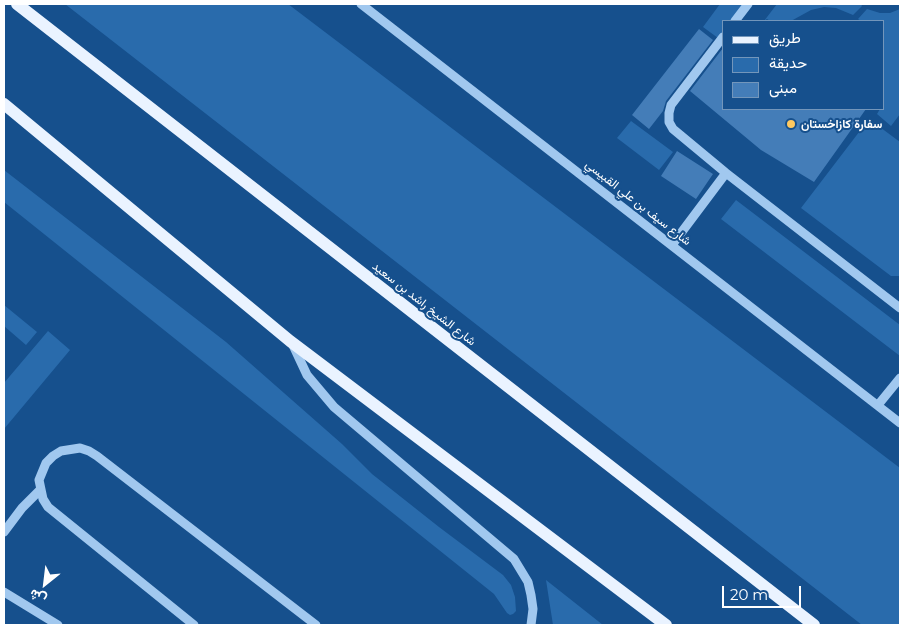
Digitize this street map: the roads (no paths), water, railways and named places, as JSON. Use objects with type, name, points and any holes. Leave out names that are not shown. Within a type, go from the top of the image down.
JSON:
[{"type":"main road","name":"شارع الشيخ راشد بن سعيد","points":[[17,4],[814,625]]},
{"type":"main road","points":[[4,104],[290,341],[666,625]]},
{"type":"street","name":"شارع سيف بن علي القبيسي","points":[[361,4],[900,422]]},
{"type":"street","points":[[736,20],[748,4]]},
{"type":"street","points":[[722,37],[674,99],[669,114],[669,122],[673,129],[726,173],[900,308]]},
{"type":"street","points":[[672,245],[726,173]]},
{"type":"street","points":[[290,341],[307,375],[334,407],[514,559],[528,582],[533,609],[531,625]]},
{"type":"street","points":[[878,405],[900,378]]},
{"type":"street","points":[[194,625],[55,514],[43,499],[39,480],[46,463],[52,456],[70,448],[80,448],[89,451],[316,625]]},
{"type":"street","points":[[4,532],[22,508],[40,490]]},
{"type":"street","points":[[4,592],[58,625]]},
{"type":"place","name":"سفارة كازاخستان","points":[[791,124]]}]
